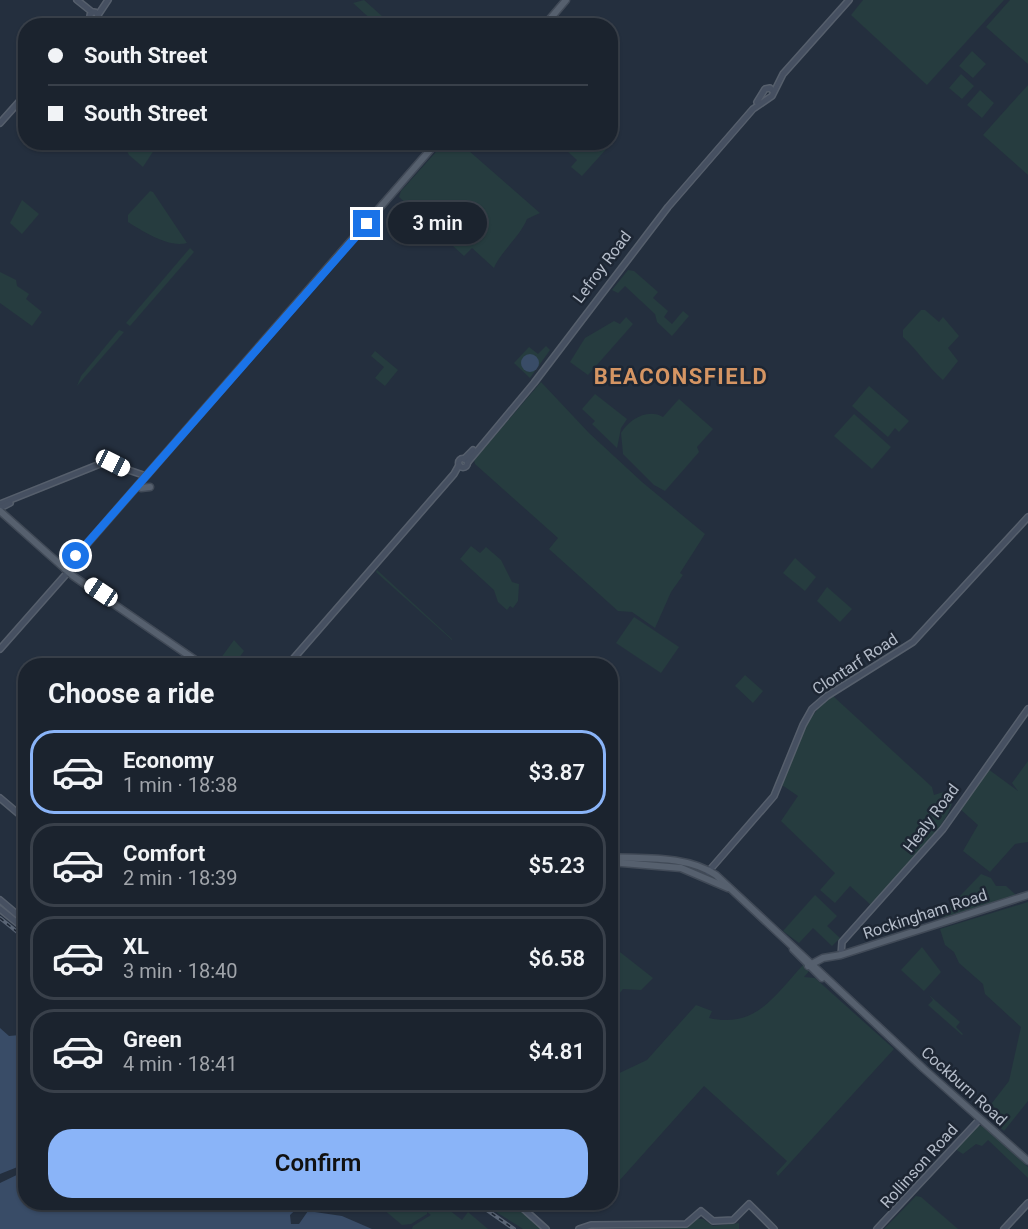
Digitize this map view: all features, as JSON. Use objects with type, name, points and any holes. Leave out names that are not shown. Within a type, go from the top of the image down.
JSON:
[{"type":"main road","points":[[548,18],[562,0]]},
{"type":"main road","points":[[549,18],[566,0]]},
{"type":"main road","points":[[68,569],[128,496],[145,483],[432,150]]},
{"type":"main road","points":[[68,569],[306,295]]},
{"type":"main road","points":[[0,507],[68,569],[193,658]]},
{"type":"main road","points":[[618,858],[679,862],[705,873]]},
{"type":"main road","points":[[618,863],[668,866],[705,873]]},
{"type":"main road","name":"Cockburn Road","points":[[705,873],[728,888],[1028,1163]]},
{"type":"main road","name":"Rockingham Road","points":[[812,966],[824,958],[1028,895]]},
{"type":"street","points":[[77,0],[93,15],[108,0]]},
{"type":"street","name":"Lefroy Road","points":[[294,658],[461,466],[460,460],[466,460],[518,399],[654,221],[765,96],[765,89],[771,89],[848,0]]},
{"type":"street","points":[[0,123],[18,103]]},
{"type":"street","points":[[0,507],[101,465],[112,465],[145,483]]},
{"type":"street","name":"Clontarf Road","points":[[705,873],[774,796],[812,709],[827,696],[913,642],[1028,517]]},
{"type":"street","points":[[0,643],[68,569]]},
{"type":"street","points":[[0,649],[68,569]]},
{"type":"street","name":"Healy Road","points":[[843,954],[840,946],[943,830],[1028,708]]},
{"type":"street","points":[[0,800],[18,815]]},
{"type":"street","points":[[0,900],[18,915]]},
{"type":"street","points":[[0,909],[18,924]]},
{"type":"street","name":"Rollinson Road","points":[[877,1229],[980,1119]]},
{"type":"street","points":[[1004,1229],[1028,1203]]},
{"type":"street","points":[[579,1229],[591,1225],[686,1224],[701,1210],[712,1221],[733,1220],[749,1204],[774,1229]]},
{"type":"street","points":[[525,1210],[546,1229]]},
{"type":"green space","points":[[364,0],[383,17],[369,18],[353,3]]},
{"type":"green space","points":[[863,0],[1004,0],[927,85],[851,15]]},
{"type":"green space","points":[[1010,0],[1028,0],[1028,64],[986,27]]},
{"type":"green space","points":[[972,51],[986,64],[973,78],[959,66]]},
{"type":"green space","points":[[961,74],[974,86],[962,99],[949,88]]},
{"type":"green space","points":[[1028,85],[1028,175],[983,135]]},
{"type":"green space","points":[[980,90],[994,103],[982,118],[967,105]]},
{"type":"green space","points":[[126,150],[154,150],[143,167]]},
{"type":"green space","points":[[438,150],[468,150],[540,213],[527,219],[494,268],[472,248],[464,256],[399,197],[401,191]]},
{"type":"green space","points":[[566,150],[605,150],[582,176],[571,167],[577,160]]},
{"type":"green space","points":[[150,191],[153,192],[187,243],[165,241],[128,222],[128,215]]},
{"type":"green space","points":[[22,200],[39,214],[22,234],[10,223]]},
{"type":"green space","points":[[190,248],[194,252],[130,326],[126,323]]},
{"type":"green space","points":[[628,270],[634,271],[658,292],[653,298],[668,311],[664,317],[672,324],[683,311],[689,316],[672,336],[657,322],[655,314],[625,286],[618,293],[612,290]]},
{"type":"green space","points":[[0,272],[16,280],[17,286],[29,294],[26,299],[42,312],[32,326],[0,303]]},
{"type":"green space","points":[[921,310],[925,310],[939,322],[943,317],[959,336],[948,348],[958,361],[943,380],[903,337],[903,330]]},
{"type":"green space","points":[[626,317],[633,324],[588,375],[570,362],[585,338],[614,321],[620,324]]},
{"type":"green space","points":[[119,330],[124,332],[77,386],[81,376]]},
{"type":"green space","points":[[546,346],[550,350],[530,378],[514,363],[529,347],[538,354]]},
{"type":"green space","points":[[375,351],[398,370],[385,386],[375,378],[384,367],[371,356]]},
{"type":"green space","points":[[541,382],[589,433],[642,482],[705,534],[680,573],[683,575],[671,592],[655,628],[632,612],[618,611],[549,549],[558,538],[475,464],[474,460]]},
{"type":"green space","points":[[869,386],[909,421],[899,432],[895,428],[888,437],[852,406]]},
{"type":"green space","points":[[595,394],[627,419],[621,428],[617,448],[592,424],[595,421],[582,409]]},
{"type":"green space","points":[[679,399],[713,429],[697,447],[699,452],[665,491],[654,485],[623,454],[621,433],[639,417],[651,414],[663,417]]},
{"type":"green space","points":[[854,414],[891,447],[872,469],[834,436]]},
{"type":"green space","points":[[471,546],[480,553],[486,547],[501,560],[512,582],[519,584],[518,601],[513,608],[510,606],[507,610],[498,602],[494,590],[460,559]]},
{"type":"green space","points":[[795,558],[816,577],[805,591],[783,573]]},
{"type":"green space","points":[[377,570],[452,639],[452,640],[376,572]]},
{"type":"green space","points":[[827,587],[852,609],[840,622],[817,601]]},
{"type":"green space","points":[[634,617],[679,647],[661,673],[616,643]]},
{"type":"green space","points":[[234,640],[244,651],[239,658],[221,658]]},
{"type":"green space","points":[[745,675],[763,691],[753,703],[735,686]]},
{"type":"green space","points":[[833,696],[932,787],[934,795],[950,790],[952,796],[948,813],[940,826],[917,856],[872,906],[850,886],[835,903],[820,890],[835,873],[781,821],[798,796],[782,785],[796,748],[814,714]]},
{"type":"green space","points":[[1028,761],[1028,842],[1015,844],[990,872],[963,851],[978,825],[959,808],[988,769],[1018,791],[1012,783]]},
{"type":"green space","points":[[981,874],[991,878],[996,886],[1006,886],[1016,895],[943,918],[941,916]]},
{"type":"green space","points":[[815,895],[837,916],[827,926],[840,938],[832,946],[813,928],[799,943],[783,931]]},
{"type":"green space","points":[[1028,902],[1028,1101],[1004,1131],[985,1112],[1009,1081],[1021,1027],[985,994],[983,984],[959,963],[954,952],[945,945],[940,929]]},
{"type":"green space","points":[[922,947],[941,972],[924,991],[901,970]]},
{"type":"green space","points":[[618,950],[653,978],[641,990],[623,989],[618,995]]},
{"type":"green space","points":[[803,965],[810,970],[804,977],[815,978],[894,1049],[778,1176],[776,1173],[787,1161],[704,1086],[618,1182],[618,1074],[647,1060],[696,1005],[712,1011],[709,1018],[740,1019],[763,1007]]},
{"type":"green space","points":[[929,995],[960,1022],[956,1027],[962,1035],[928,1005],[933,1000]]},
{"type":"green space","points":[[976,1126],[984,1126],[1028,1167],[1028,1178],[988,1140],[982,1146],[976,1144],[963,1154],[955,1149]]},
{"type":"green space","points":[[916,1196],[921,1197],[958,1229],[884,1229]]},
{"type":"green space","points":[[384,1210],[449,1210],[462,1220],[468,1212],[488,1229],[412,1229],[413,1226],[431,1215],[427,1212],[411,1224],[402,1225]]},
{"type":"green space","points":[[493,1210],[522,1210],[544,1229],[523,1229]]},
{"type":"green space","points":[[696,1219],[703,1219],[713,1226],[739,1223],[739,1229],[620,1229],[640,1226],[684,1227]]},
{"type":"water","points":[[530,354],[536,357],[539,363],[536,369],[530,372],[524,369],[521,363],[524,357]]},
{"type":"water","points":[[0,1028],[9,1036],[18,1035],[18,1167],[0,1174]]},
{"type":"water","points":[[18,1174],[18,1210],[295,1210],[290,1215],[291,1224],[299,1224],[308,1211],[342,1216],[372,1229],[0,1229],[0,1183]]},
{"type":"railway","points":[[0,918],[18,933]]},
{"type":"railway","points":[[487,1210],[514,1229]]},
{"type":"district","name":"BEACONSFIELD","points":[[681,376]]},
{"type":"route","points":[[76,556],[367,224]]}]
